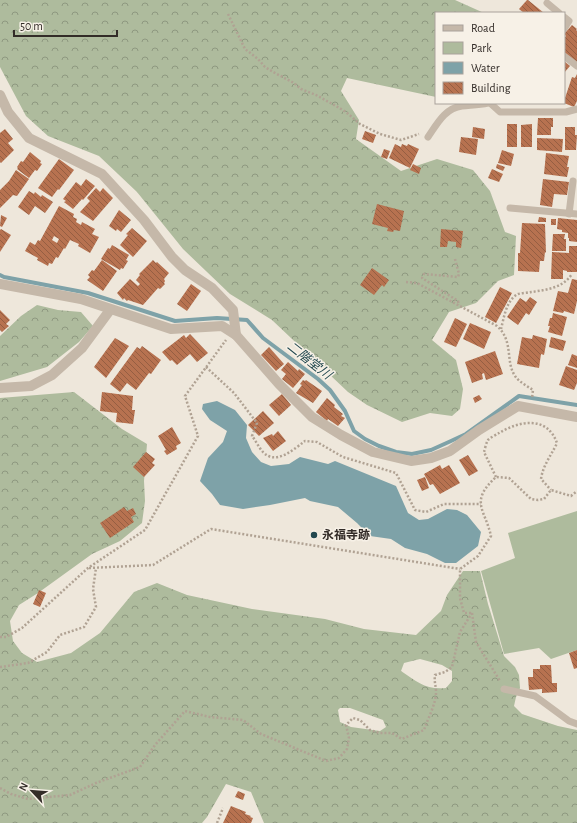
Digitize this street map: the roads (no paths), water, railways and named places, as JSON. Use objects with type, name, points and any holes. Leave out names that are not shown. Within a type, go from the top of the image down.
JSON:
[{"type":"street","points":[[0,95],[8,112],[29,138],[102,174],[144,220],[172,257],[185,270],[212,288],[233,310],[234,334]]},
{"type":"street","points":[[0,284],[81,299],[110,310],[171,329],[222,326],[234,334],[279,384],[312,417],[373,452],[411,461],[431,458],[450,451],[479,430],[518,406],[577,417]]},
{"type":"street","points":[[0,388],[31,386],[52,375],[82,348],[110,310]]},
{"type":"lane","points":[[547,3],[558,12]]},
{"type":"lane","points":[[565,18],[569,21],[565,27]]},
{"type":"lane","points":[[565,57],[577,66]]},
{"type":"lane","points":[[428,136],[443,115],[460,106],[483,104]]},
{"type":"lane","points":[[490,104],[500,112],[566,112],[577,109]]},
{"type":"lane","points":[[569,214],[573,181]]},
{"type":"lane","points":[[510,208],[577,214]]},
{"type":"lane","points":[[504,688],[535,696],[569,721],[577,724]]},
{"type":"water","points":[[217,401],[235,410],[247,425],[246,438],[252,452],[261,462],[271,466],[289,464],[300,457],[328,464],[335,461],[396,486],[408,513],[419,520],[428,519],[447,509],[457,510],[467,515],[481,532],[478,546],[456,563],[445,563],[427,554],[405,548],[391,539],[370,536],[338,507],[310,501],[305,498],[243,509],[220,505],[200,481],[208,458],[223,442],[227,431],[210,420],[202,409],[203,404]]},
{"type":"waterway","name":"二階堂川","points":[[0,275],[88,293],[175,321],[217,318],[247,320],[263,338],[318,379],[330,390],[345,411],[354,431],[365,439],[396,452],[412,454],[431,450],[451,441],[466,434],[519,396],[577,405]]},
{"type":"place","name":"永福寺跡","points":[[314,535]]}]
